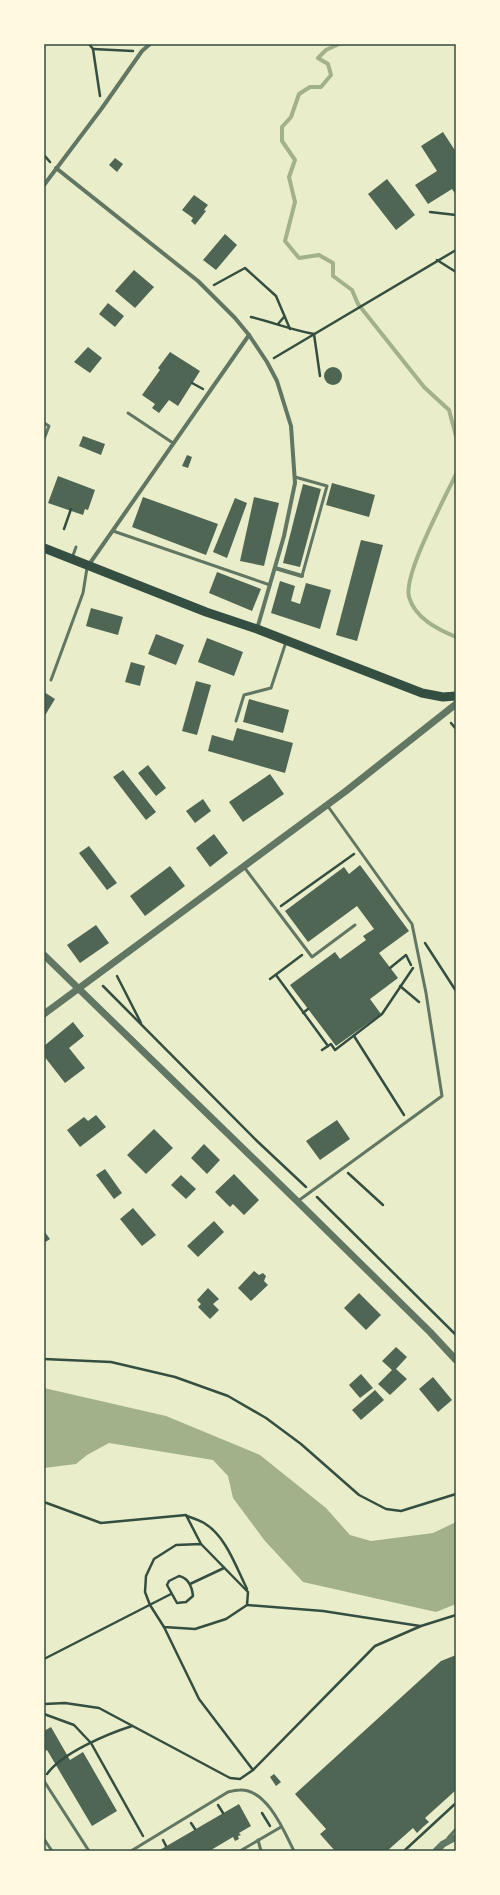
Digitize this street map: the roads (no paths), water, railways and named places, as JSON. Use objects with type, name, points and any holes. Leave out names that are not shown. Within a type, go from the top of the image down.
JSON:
[{"type":"main road","points":[[44,548],[206,612],[422,692],[443,698],[456,696]]},
{"type":"street","points":[[44,184],[102,108],[142,52],[150,44]]},
{"type":"street","points":[[56,168],[217,299],[249,335],[277,381],[291,426],[295,477],[284,536],[257,630]]},
{"type":"street","points":[[88,566],[249,335]]},
{"type":"street","points":[[275,568],[302,576]]},
{"type":"street","points":[[44,1014],[327,805],[456,704]]},
{"type":"street","points":[[44,955],[298,1201],[438,1340],[456,1360]]},
{"type":"street","points":[[436,1851],[443,1844],[456,1838]]},
{"type":"lane","points":[[128,412],[173,443]]},
{"type":"lane","points":[[44,423],[49,426],[44,439]]},
{"type":"lane","points":[[295,477],[327,486],[302,576]]},
{"type":"lane","points":[[112,531],[270,585]]},
{"type":"lane","points":[[72,559],[76,547]]},
{"type":"lane","points":[[51,680],[83,593],[88,566]]},
{"type":"lane","points":[[236,722],[244,695],[271,688],[286,641]]},
{"type":"lane","points":[[298,1201],[442,1096],[429,1009],[412,924],[327,805]]},
{"type":"lane","points":[[244,867],[312,957],[355,925]]},
{"type":"lane","points":[[44,1780],[89,1851]]},
{"type":"lane","points":[[131,1851],[228,1792],[242,1790],[256,1794],[271,1809],[294,1851]]},
{"type":"lane","points":[[240,1851],[281,1827]]},
{"type":"lane","points":[[443,1844],[456,1829]]},
{"type":"lane","points":[[44,1839],[52,1851]]},
{"type":"lane","points":[[258,1840],[261,1851]]},
{"type":"waterway","points":[[339,44],[326,50],[318,58],[328,64],[331,75],[321,87],[310,87],[299,94],[291,117],[282,127],[282,141],[295,160],[289,177],[295,202],[285,241],[299,258],[319,255],[333,263],[333,276],[352,290],[358,304],[424,387],[449,410],[456,436]]},
{"type":"waterway","points":[[456,474],[418,555],[409,586],[409,597],[416,611],[421,617],[434,626],[456,637]]}]
